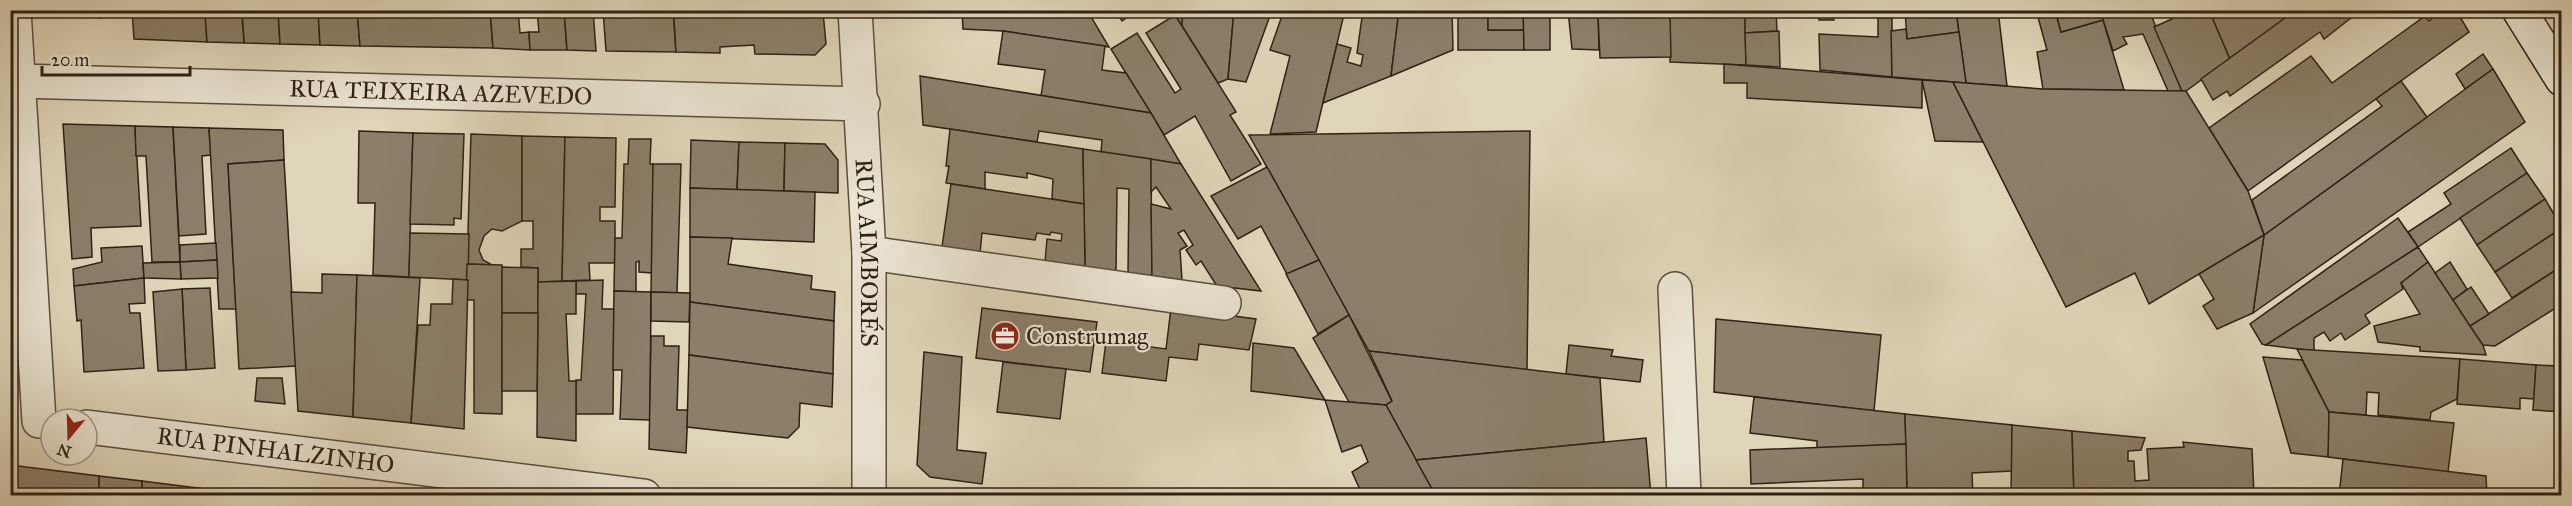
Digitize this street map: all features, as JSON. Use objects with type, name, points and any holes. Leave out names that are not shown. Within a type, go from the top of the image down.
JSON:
[{"type":"street","points":[[14,10],[33,421]]},
{"type":"street","name":"RUA AIMBORÉS","points":[[855,10],[869,253],[869,495]]},
{"type":"street","points":[[2519,10],[2562,79]]},
{"type":"street","name":"RUA TEIXEIRA AZEVEDO","points":[[19,81],[862,104]]},
{"type":"street","points":[[869,253],[1224,303]]},
{"type":"street","points":[[1675,289],[1683,495]]},
{"type":"street","name":"RUA PINHALZINHO","points":[[99,429],[498,487],[644,495]]},
{"type":"building","points":[[99,10],[132,10],[132,15],[99,18]]},
{"type":"building","points":[[132,10],[205,10],[207,42],[134,39]]},
{"type":"building","points":[[242,10],[278,10],[280,44],[244,43]]},
{"type":"building","points":[[278,10],[318,10],[320,45],[280,44]]},
{"type":"building","points":[[318,10],[357,10],[360,46],[320,45]]},
{"type":"building","points":[[357,10],[490,10],[493,48],[360,46]]},
{"type":"building","points":[[490,10],[518,10],[520,33],[529,32],[530,50],[493,48]]},
{"type":"building","points":[[537,10],[564,10],[567,50],[530,50],[529,32],[539,32]]},
{"type":"building","points":[[564,10],[593,10],[596,51],[567,50]]},
{"type":"building","points":[[603,10],[673,10],[676,52],[606,51]]},
{"type":"building","points":[[729,10],[823,10],[823,12],[730,15]]},
{"type":"building","points":[[962,10],[1087,10],[1109,47],[1003,31],[963,29]]},
{"type":"building","points":[[1087,10],[1102,10],[1091,17]]},
{"type":"building","points":[[1115,10],[1138,10],[1122,21]]},
{"type":"building","points":[[1172,10],[1183,10],[1182,26],[1175,15]]},
{"type":"building","points":[[1183,10],[1234,10],[1228,79],[1218,83],[1182,26]]},
{"type":"building","points":[[1234,10],[1272,10],[1246,82],[1228,79]]},
{"type":"building","points":[[1284,10],[1345,10],[1316,132],[1270,134],[1290,56],[1270,50]]},
{"type":"building","points":[[1363,10],[1399,10],[1391,76],[1323,103],[1337,44],[1351,48],[1347,62],[1361,66],[1363,55],[1357,53]]},
{"type":"building","points":[[1399,10],[1452,10],[1453,50],[1391,76]]},
{"type":"building","points":[[1458,10],[1488,10],[1488,30],[1524,30],[1524,50],[1458,50]]},
{"type":"building","points":[[1488,10],[1523,10],[1524,30],[1488,30]]},
{"type":"building","points":[[1523,10],[1550,10],[1550,50],[1524,50]]},
{"type":"building","points":[[1568,10],[1598,10],[1599,50],[1572,49]]},
{"type":"building","points":[[1670,10],[1745,10],[1746,65],[1670,62]]},
{"type":"building","points":[[1745,10],[1776,10],[1777,31],[1745,33]]},
{"type":"building","points":[[1819,10],[1833,10],[1834,20],[1819,20]]},
{"type":"building","points":[[1905,10],[1956,10],[1959,32],[1907,39]]},
{"type":"building","points":[[1956,10],[1998,10],[2007,86],[1966,83]]},
{"type":"building","points":[[2036,10],[2055,10],[2061,32],[2103,20],[2124,90],[2043,89],[2037,52],[2047,50]]},
{"type":"building","points":[[2055,10],[2100,10],[2103,20],[2061,32]]},
{"type":"building","points":[[2100,10],[2149,10],[2182,91],[2168,91],[2143,34],[2123,37],[2127,44],[2113,51]]},
{"type":"building","points":[[2169,10],[2209,10],[2230,59],[2186,91],[2182,91],[2154,27],[2172,19]]},
{"type":"building","points":[[2209,10],[2296,10],[2230,59]]},
{"type":"building","points":[[2296,10],[2361,10],[2324,39],[2320,32],[2230,96],[2227,91],[2213,100],[2201,79]]},
{"type":"building","points":[[2442,10],[2456,10],[2469,32],[2248,191],[2209,128],[2311,56],[2332,83],[2425,16],[2429,21]]},
{"type":"building","points":[[823,12],[826,44],[815,55],[755,54],[754,45],[720,47],[720,53],[676,52],[674,18]]},
{"type":"building","points":[[205,14],[242,16],[244,43],[207,42]]},
{"type":"building","points":[[1670,14],[1671,57],[1600,58],[1598,16]]},
{"type":"building","points":[[1175,15],[1235,110],[1236,112],[1230,115],[1261,164],[1231,181],[1195,116],[1164,135],[1111,49],[1137,33],[1175,93],[1181,89],[1146,33]]},
{"type":"building","points":[[1878,18],[1892,18],[1892,77],[1820,70],[1819,34],[1878,37]]},
{"type":"building","points":[[1906,29],[1907,39],[1959,32],[1966,83],[1892,77],[1891,31]]},
{"type":"building","points":[[1003,31],[1105,46],[1102,70],[1126,73],[1151,113],[1041,96],[1045,70],[998,64]]},
{"type":"building","points":[[1779,31],[1780,67],[1746,65],[1745,33]]},
{"type":"building","points":[[2483,54],[2493,69],[2465,89],[2456,74]]},
{"type":"building","points":[[1724,64],[1922,80],[1922,108],[1747,98],[1747,83],[1724,83]]},
{"type":"building","points":[[2493,69],[2525,122],[2253,313],[2264,235]]},
{"type":"building","points":[[920,76],[1151,113],[1181,164],[1101,152],[1102,140],[1039,131],[1037,142],[923,125]]},
{"type":"building","points":[[1922,80],[1953,82],[1983,142],[1935,141]]},
{"type":"building","points":[[2401,81],[2427,117],[2264,235],[2252,200],[2382,106],[2376,99]]},
{"type":"building","points":[[1953,82],[2043,89],[2186,91],[2248,191],[2264,235],[2149,304],[2135,273],[2066,307]]},
{"type":"building","points":[[63,124],[135,126],[141,226],[91,228],[92,257],[72,259]]},
{"type":"building","points":[[135,126],[173,127],[180,262],[152,262],[146,156],[136,156]]},
{"type":"building","points":[[173,127],[209,128],[211,155],[202,156],[206,234],[179,236]]},
{"type":"building","points":[[209,128],[283,130],[284,160],[228,164],[236,309],[219,309]]},
{"type":"building","points":[[950,129],[1083,149],[1084,204],[1052,199],[1053,179],[1027,173],[1027,178],[985,172],[985,189],[946,183]]},
{"type":"building","points":[[359,131],[413,133],[409,277],[373,275],[375,203],[358,203]]},
{"type":"building","points":[[1530,131],[1527,370],[1369,351],[1249,135]]},
{"type":"building","points":[[413,133],[464,134],[461,219],[454,218],[454,225],[410,224]]},
{"type":"building","points":[[471,134],[522,136],[522,221],[502,231],[492,229],[484,236],[479,250],[483,260],[492,265],[467,264]]},
{"type":"building","points":[[522,136],[565,137],[562,281],[538,282],[538,268],[521,267],[521,249],[533,249],[533,221],[522,221]]},
{"type":"building","points":[[565,137],[616,138],[615,207],[600,207],[600,221],[615,221],[615,263],[589,263],[590,280],[562,281]]},
{"type":"building","points":[[629,139],[651,139],[650,164],[653,164],[652,273],[639,272],[639,261],[636,262],[636,292],[614,291],[615,238],[622,238],[624,164],[628,164]]},
{"type":"building","points":[[691,140],[739,142],[737,190],[690,188]]},
{"type":"building","points":[[739,142],[785,143],[784,191],[737,190]]},
{"type":"building","points":[[785,143],[825,144],[838,160],[838,193],[784,191]]},
{"type":"building","points":[[2511,148],[2527,173],[2418,247],[2408,232],[2451,204],[2444,193]]},
{"type":"building","points":[[1083,149],[1151,159],[1152,276],[1128,273],[1129,189],[1117,188],[1116,272],[1085,267]]},
{"type":"building","points":[[1151,159],[1181,164],[1261,291],[1217,286],[1201,261],[1196,265],[1186,250],[1193,245],[1184,230],[1178,233],[1187,246],[1180,250],[1182,280],[1152,276],[1151,204],[1171,209],[1156,187],[1151,192]]},
{"type":"building","points":[[284,160],[296,366],[239,369],[228,164]]},
{"type":"building","points":[[653,164],[681,164],[677,293],[651,292]]},
{"type":"building","points":[[1267,167],[1319,260],[1287,274],[1261,226],[1238,239],[1211,196]]},
{"type":"building","points":[[2527,173],[2545,199],[2477,245],[2460,218]]},
{"type":"building","points":[[951,184],[1084,204],[1085,267],[1045,262],[1047,239],[1061,241],[1062,234],[1051,232],[1050,235],[1037,233],[1035,240],[982,233],[980,253],[942,247]]},
{"type":"building","points":[[690,188],[815,192],[814,242],[690,237]]},
{"type":"building","points":[[2545,199],[2562,228],[2495,272],[2477,245]]},
{"type":"building","points":[[2398,218],[2418,247],[2266,345],[2262,344],[2250,324]]},
{"type":"building","points":[[2562,228],[2562,266],[2512,298],[2495,272]]},
{"type":"building","points":[[410,233],[469,234],[468,280],[409,277]]},
{"type":"building","points":[[2264,235],[2253,313],[2217,329],[2203,306],[2214,299],[2199,274]]},
{"type":"building","points":[[690,237],[732,238],[728,264],[812,276],[811,289],[835,292],[834,321],[690,302]]},
{"type":"building","points":[[216,243],[217,260],[180,262],[180,245]]},
{"type":"building","points":[[142,246],[144,278],[74,286],[73,269],[102,262],[101,248]]},
{"type":"building","points":[[2418,247],[2428,262],[2401,283],[2403,289],[2365,315],[2370,323],[2345,340],[2341,333],[2330,341],[2324,332],[2314,338],[2314,351],[2266,345]]},
{"type":"building","points":[[217,260],[218,278],[181,279],[180,262]]},
{"type":"building","points":[[1319,260],[1349,315],[1318,334],[1286,274]]},
{"type":"building","points":[[180,262],[181,279],[144,278],[143,263]]},
{"type":"building","points":[[2428,262],[2483,345],[2486,355],[2420,351],[2420,347],[2378,342],[2374,326],[2420,314],[2401,283]]},
{"type":"building","points":[[2450,262],[2467,289],[2453,300],[2435,273]]},
{"type":"building","points":[[467,264],[502,265],[502,414],[474,413],[474,300],[466,300]]},
{"type":"building","points":[[2562,266],[2562,304],[2495,346],[2483,345],[2470,326]]},
{"type":"building","points":[[502,267],[538,268],[538,313],[502,313]]},
{"type":"building","points":[[322,274],[357,275],[353,417],[298,411],[291,292],[322,293]]},
{"type":"building","points":[[357,275],[420,278],[411,423],[353,417]]},
{"type":"building","points":[[144,278],[145,303],[129,304],[130,313],[140,313],[144,368],[84,372],[81,320],[77,321],[74,286]]},
{"type":"building","points":[[453,279],[468,280],[464,429],[411,423],[418,325],[430,325],[431,304],[452,304]]},
{"type":"building","points":[[603,280],[602,309],[614,309],[613,414],[576,414],[576,380],[581,380],[586,294],[576,294],[576,281]]},
{"type":"building","points":[[576,281],[576,314],[566,314],[569,381],[576,381],[576,441],[537,437],[538,282]]},
{"type":"building","points":[[2471,287],[2489,314],[2470,326],[2453,300]]},
{"type":"building","points":[[210,288],[215,368],[186,370],[182,289]]},
{"type":"building","points":[[182,289],[186,370],[158,371],[153,292]]},
{"type":"building","points":[[614,291],[651,292],[650,420],[620,419],[622,370],[613,370]]},
{"type":"building","points":[[651,292],[690,293],[689,322],[651,321]]},
{"type":"building","points":[[690,302],[834,321],[833,374],[689,355]]},
{"type":"building","points":[[982,308],[1097,322],[1090,372],[976,358]]},
{"type":"building","points":[[1171,308],[1256,319],[1249,350],[1199,344],[1197,360],[1169,357],[1166,381],[1102,373],[1106,341],[1166,349]]},
{"type":"building","points":[[502,313],[538,313],[537,391],[502,391]]},
{"type":"building","points":[[1349,315],[1392,401],[1386,405],[1349,402],[1313,338]]},
{"type":"building","points":[[1716,319],[1881,335],[1874,411],[1714,392]]},
{"type":"building","points":[[651,336],[664,336],[664,346],[679,346],[677,410],[688,410],[686,453],[649,449]]},
{"type":"building","points":[[1253,343],[1294,348],[1325,400],[1251,391]]},
{"type":"building","points":[[1569,345],[1613,350],[1611,356],[1643,360],[1640,382],[1566,374]]},
{"type":"building","points":[[2297,349],[2460,359],[2457,399],[2431,412],[2430,420],[2378,415],[2379,393],[2367,392],[2366,415],[2329,412]]},
{"type":"building","points":[[1369,351],[1600,378],[1604,442],[1416,460],[1386,405],[1392,401]]},
{"type":"building","points":[[924,352],[962,357],[957,450],[986,453],[982,484],[930,477],[917,465]]},
{"type":"building","points":[[689,355],[833,374],[832,407],[800,403],[799,427],[788,438],[687,427]]},
{"type":"building","points":[[2263,357],[2302,360],[2331,416],[2328,457],[2291,453]]},
{"type":"building","points":[[2460,359],[2536,365],[2534,399],[2520,398],[2520,409],[2457,404]]},
{"type":"building","points":[[1003,362],[1066,369],[1060,419],[997,412]]},
{"type":"building","points":[[2536,365],[2562,366],[2562,412],[2533,410]]},
{"type":"building","points":[[257,378],[282,378],[285,404],[255,401]]},
{"type":"building","points":[[1754,397],[1905,414],[1906,444],[1817,448],[1817,441],[1750,433]]},
{"type":"building","points":[[1325,400],[1386,405],[1436,496],[1359,496],[1362,494],[1352,472],[1368,462],[1361,445],[1342,452]]},
{"type":"building","points":[[2329,412],[2454,423],[2448,472],[2328,457]]},
{"type":"building","points":[[1905,414],[2012,425],[2012,471],[1972,473],[1973,496],[1907,496]]},
{"type":"building","points":[[2012,425],[2072,431],[2074,496],[2011,496]]},
{"type":"building","points":[[2072,431],[2145,438],[2141,450],[2128,451],[2128,461],[2134,461],[2135,481],[2149,480],[2147,449],[2184,447],[2183,442],[2252,449],[2254,496],[2074,496]]},
{"type":"building","points":[[1646,438],[1651,496],[1436,496],[1416,460]]},
{"type":"building","points":[[1906,444],[1907,496],[1863,496],[1863,479],[1751,484],[1750,450]]},
{"type":"building","points":[[2343,459],[2486,476],[2487,496],[2339,496]]},
{"type":"building","points":[[10,465],[99,476],[99,496],[10,496]]},
{"type":"building","points":[[99,476],[142,481],[142,496],[99,496]]},
{"type":"building","points":[[142,481],[245,494],[245,496],[142,496]]},
{"type":"place","name":"Construmag","points":[[1005,336]]}]
